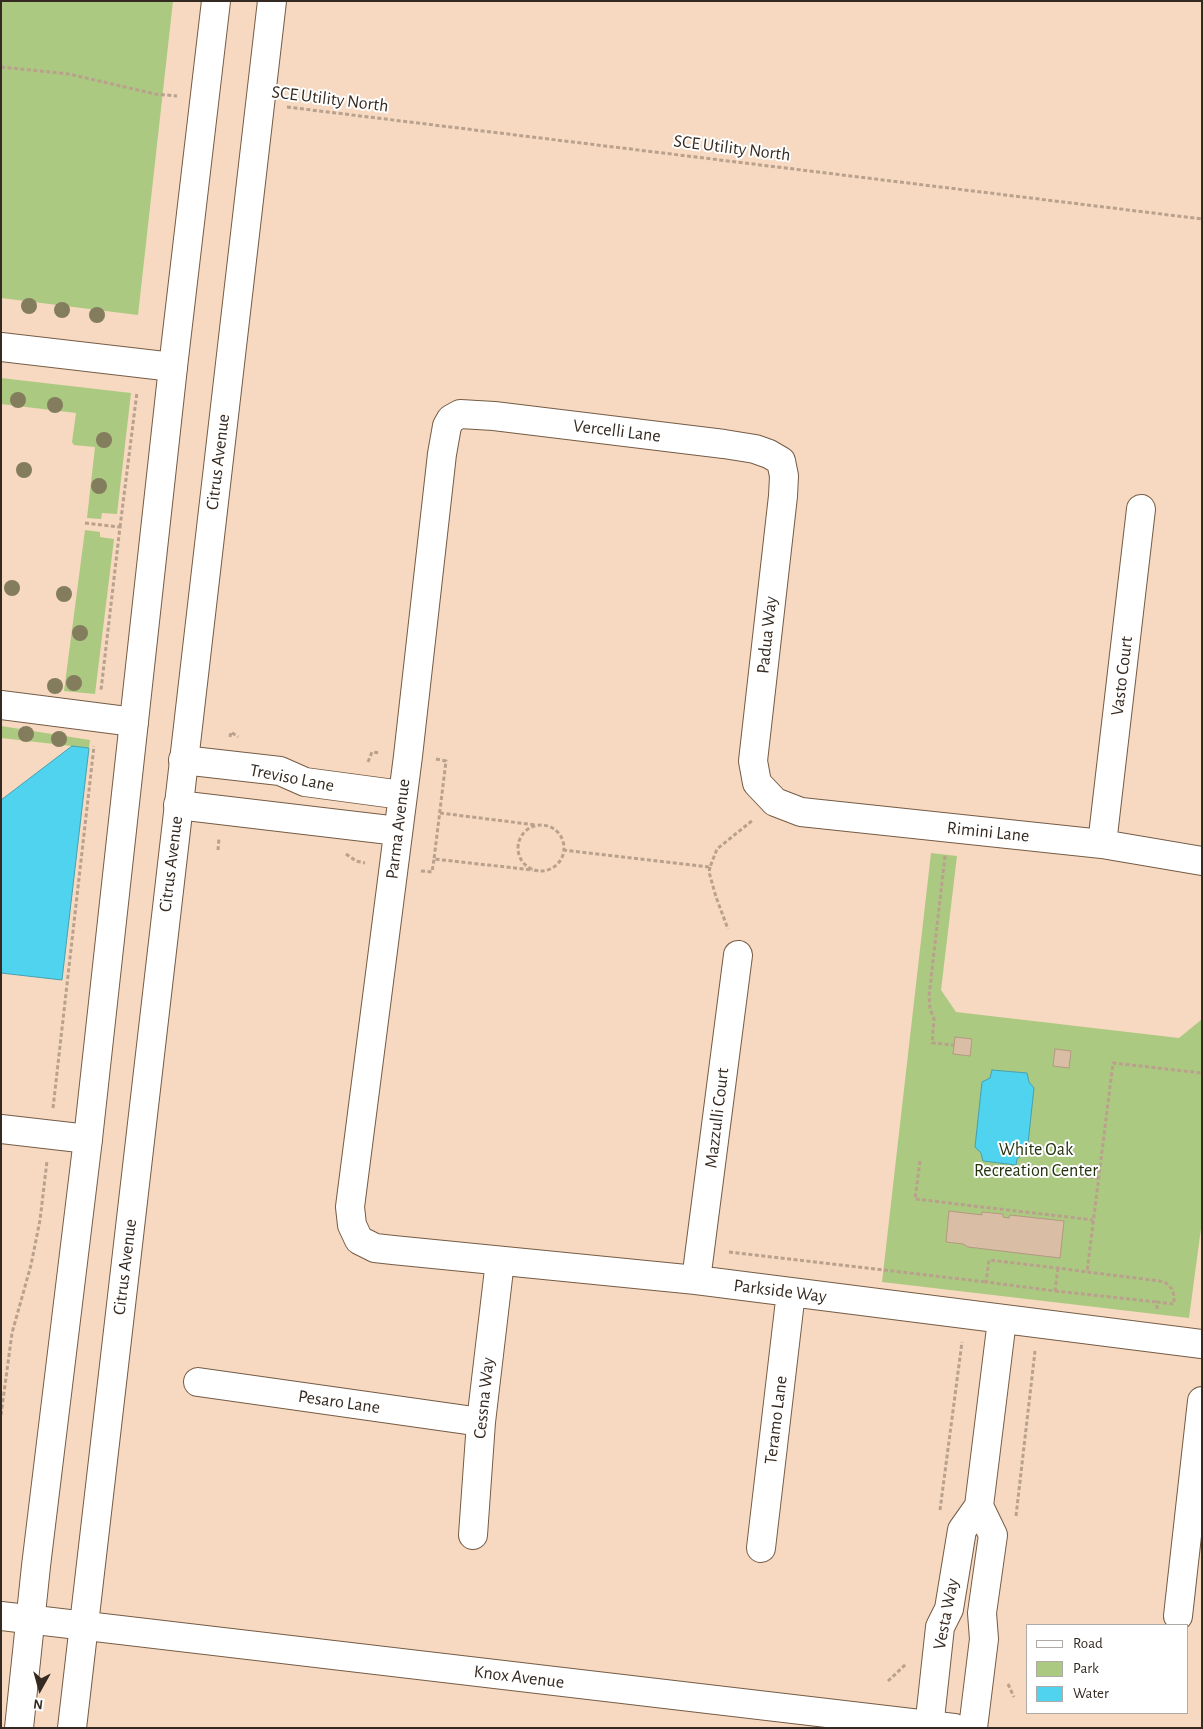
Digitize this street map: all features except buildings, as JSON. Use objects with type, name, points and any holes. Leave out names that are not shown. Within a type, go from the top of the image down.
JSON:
[{"type":"street","points":[[19,1728],[36,1566],[88,1139],[173,367],[216,1]]},
{"type":"street","name":"Citrus Avenue","points":[[72,1728],[272,1]]},
{"type":"street","points":[[1,347],[173,367]]},
{"type":"street","name":"Vercelli Lane","points":[[451,419],[460,414],[494,416],[724,444],[755,449],[781,460]]},
{"type":"street","name":"Parma Avenue","points":[[359,1240],[352,1225],[350,1207],[398,831],[442,454],[445,433],[451,419]]},
{"type":"street","name":"Padua Way","points":[[776,802],[757,783],[753,761],[783,496],[784,476],[781,460]]},
{"type":"street","name":"Vasto Court","points":[[1102,844],[1142,509]]},
{"type":"street","points":[[1,705],[134,722]]},
{"type":"street","name":"Treviso Lane","points":[[183,760],[280,771],[305,782],[402,795]]},
{"type":"street","points":[[300,819],[305,782]]},
{"type":"street","name":"Rimini Lane","points":[[776,802],[801,812],[1102,844],[1202,861]]},
{"type":"street","name":"Treviso Lane","points":[[178,805],[398,831]]},
{"type":"street","name":"Mazzulli Court","points":[[696,1280],[738,955]]},
{"type":"street","points":[[1,1129],[88,1139]]},
{"type":"street","name":"Parkside Way","points":[[359,1240],[375,1248],[696,1280],[1202,1344]]},
{"type":"street","name":"Cessna Way","points":[[473,1535],[481,1422],[500,1261]]},
{"type":"street","name":"Teramo Lane","points":[[762,1548],[791,1292]]},
{"type":"street","name":"Vesta Way","points":[[937,1727],[935,1687],[940,1627],[949,1609],[962,1530],[979,1506],[1002,1320]]},
{"type":"street","name":"Pesaro Lane","points":[[198,1382],[481,1422]]},
{"type":"street","points":[[1178,1616],[1202,1401]]},
{"type":"street","name":"Vesta Way","points":[[973,1728],[984,1639],[982,1613],[993,1535],[979,1506]]},
{"type":"street","points":[[949,1609],[982,1613]]},
{"type":"street","name":"Knox Avenue","points":[[1,1616],[937,1727]]},
{"type":"path","points":[[1,67],[69,74],[155,94],[205,98]]},
{"type":"path","name":"SCE Utility North","points":[[259,104],[1202,219]]},
{"type":"path","points":[[1,1416],[12,1333],[31,1266],[40,1220],[140,363]]},
{"type":"path","points":[[85,523],[120,527]]},
{"type":"path","points":[[738,955],[716,897],[709,872],[710,867],[717,849],[776,802]]},
{"type":"path","points":[[440,813],[537,825],[545,825],[558,832],[562,839],[563,850],[560,860],[555,866],[541,871],[434,859],[440,813]]},
{"type":"path","points":[[533,870],[521,860],[517,846],[524,832],[537,825]]},
{"type":"path","points":[[948,828],[929,996],[930,1009],[934,1019],[932,1043],[954,1045]]},
{"type":"path","points":[[563,850],[710,867]]},
{"type":"path","points":[[1087,1272],[1113,1063],[1202,1073]]},
{"type":"path","points":[[920,1161],[915,1199],[1093,1220]]},
{"type":"path","points":[[1052,1173],[1098,1178]]},
{"type":"path","points":[[700,1249],[1174,1304],[1172,1289],[1166,1283],[1160,1281],[1058,1268],[989,1260],[986,1282]]},
{"type":"path","points":[[1055,1291],[1058,1268]]},
{"type":"path","points":[[1154,1337],[1157,1302]]},
{"type":"path","points":[[940,1511],[965,1314]]},
{"type":"path","points":[[1016,1522],[1038,1324]]},
{"type":"green space","points":[[1,1],[173,1],[138,315],[1,298]]},
{"type":"green space","points":[[1,378],[131,393],[117,514],[102,513],[101,519],[87,518],[95,447],[74,445],[72,442],[76,413],[1,404]]},
{"type":"green space","points":[[85,530],[100,532],[100,537],[114,539],[95,694],[64,691]]},
{"type":"green space","points":[[1,726],[90,740],[89,748],[1,738]]},
{"type":"green space","name":"White Oak Recreation Center","points":[[931,853],[957,856],[941,990],[956,1012],[1179,1038],[1201,1020],[1202,1013],[1202,1221],[1189,1318],[882,1282]]},
{"type":"water","points":[[72,746],[89,748],[62,980],[1,973],[1,800]]},
{"type":"water","points":[[992,1070],[1027,1073],[1029,1082],[1034,1088],[1027,1153],[1017,1159],[1016,1165],[983,1161],[981,1153],[975,1147],[982,1082],[990,1078]]}]
